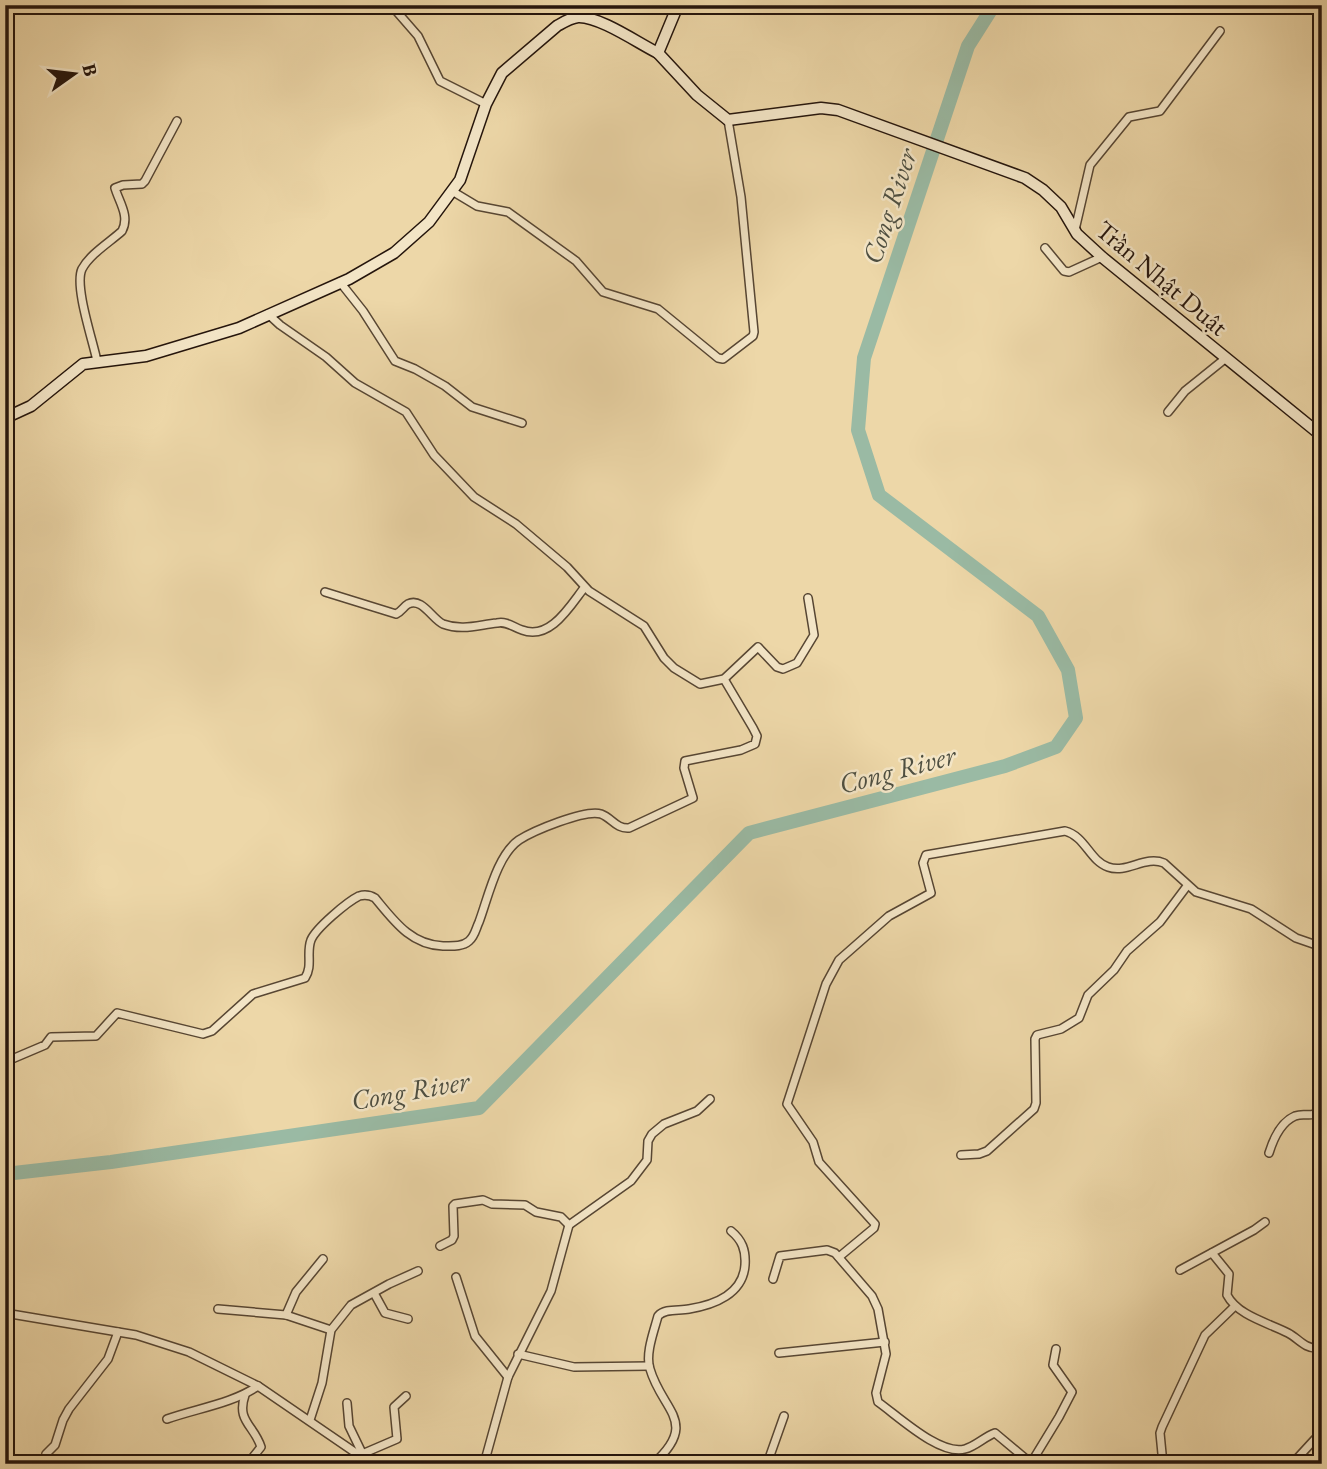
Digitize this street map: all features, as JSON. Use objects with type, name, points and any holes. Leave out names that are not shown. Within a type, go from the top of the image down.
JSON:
[{"type":"main road","points":[[658,53],[678,5]]},
{"type":"main road","points":[[5,418],[31,405],[82,364],[146,356],[239,328],[340,282],[394,253],[429,222],[452,191],[467,162],[497,80],[508,66],[568,20],[578,17],[591,20],[658,53],[697,95],[728,120]]},
{"type":"main road","name":"Trần Nhật Duật","points":[[728,120],[821,108],[838,110],[1025,178],[1044,190],[1062,207],[1074,231],[1102,257],[1319,430]]},
{"type":"street","points":[[391,5],[418,36],[440,81],[486,104]]},
{"type":"street","points":[[1074,231],[1090,164],[1129,117],[1160,111],[1220,31]]},
{"type":"street","points":[[452,191],[477,206],[508,212],[576,261],[603,292],[659,309],[718,358],[723,359],[753,336],[754,332],[741,197],[728,120]]},
{"type":"street","points":[[97,361],[81,290],[81,272],[125,225],[124,212],[114,188],[142,184],[145,181],[177,121]]},
{"type":"street","points":[[1045,248],[1064,271],[1069,272],[1102,257]]},
{"type":"street","points":[[1322,254],[1319,266],[1322,289]]},
{"type":"street","points":[[340,282],[363,311],[395,361],[445,386],[472,407],[522,423]]},
{"type":"street","points":[[268,314],[326,357],[355,383],[406,412],[434,456],[474,497],[516,524],[567,567],[584,587],[644,626],[664,658],[674,668],[700,684],[724,679],[758,647],[777,667],[783,669],[797,663],[813,639],[808,598]]},
{"type":"street","points":[[1168,412],[1194,383],[1226,358]]},
{"type":"street","points":[[325,592],[396,614],[410,603],[416,602],[434,618],[448,625],[475,628],[502,622],[534,632],[554,624],[584,587]]},
{"type":"street","points":[[5,1062],[45,1045],[51,1037],[96,1036],[117,1013],[203,1034],[212,1031],[258,992],[305,978],[309,970],[309,949],[314,933],[360,896],[370,895],[375,898],[410,936],[434,945],[463,944],[473,936],[497,872],[518,841],[570,818],[595,814],[604,816],[620,828],[629,828],[693,798],[684,768],[685,761],[741,750],[755,744],[757,736],[754,728],[724,679]]},
{"type":"street","points":[[839,1257],[874,1228],[875,1224],[819,1162],[813,1142],[787,1104],[805,1044],[828,981],[839,960],[889,916],[931,893],[923,863],[926,855],[1065,831],[1077,836],[1104,865],[1119,868],[1157,860],[1164,863],[1187,886],[1206,897],[1251,909],[1296,938],[1322,947]]},
{"type":"street","points":[[961,1155],[987,1151],[1030,1114],[1035,1102],[1037,1035],[1060,1029],[1079,1018],[1088,995],[1114,970],[1127,951],[1160,922],[1187,886]]},
{"type":"street","points":[[484,1464],[508,1377],[551,1291],[569,1225],[631,1181],[647,1160],[648,1142],[652,1134],[664,1124],[697,1111],[710,1099]]},
{"type":"street","points":[[1269,1153],[1276,1134],[1292,1118],[1312,1116],[1322,1110]]},
{"type":"street","points":[[440,1246],[454,1236],[455,1204],[483,1200],[492,1204],[525,1205],[536,1212],[561,1217],[569,1225]]},
{"type":"street","points":[[1180,1270],[1265,1222]]},
{"type":"street","points":[[653,1464],[673,1438],[677,1427],[673,1413],[649,1366],[659,1313],[707,1305],[722,1298],[737,1286],[743,1278],[745,1257],[740,1239],[731,1231]]},
{"type":"street","points":[[773,1279],[779,1259],[784,1255],[827,1250],[835,1253],[876,1302],[885,1342],[885,1366],[876,1394],[878,1402],[919,1433],[943,1447],[964,1449],[995,1433],[1032,1463],[1072,1392],[1053,1365],[1056,1349]]},
{"type":"street","points":[[1212,1253],[1229,1274],[1227,1295],[1235,1306],[1292,1335],[1309,1348],[1317,1348],[1322,1344]]},
{"type":"street","points":[[286,1315],[296,1292],[323,1259]]},
{"type":"street","points":[[310,1420],[321,1383],[331,1330],[351,1305],[418,1271]]},
{"type":"street","points":[[456,1277],[475,1336],[508,1377]]},
{"type":"street","points":[[374,1293],[385,1313],[408,1319]]},
{"type":"street","points":[[1163,1464],[1160,1433],[1173,1403],[1205,1335],[1235,1306]]},
{"type":"street","points":[[218,1309],[286,1315],[331,1330]]},
{"type":"street","points":[[5,1313],[118,1332],[180,1349],[258,1386],[367,1459]]},
{"type":"street","points":[[46,1454],[55,1445],[69,1409],[105,1365],[118,1332]]},
{"type":"street","points":[[779,1353],[885,1342]]},
{"type":"street","points":[[518,1354],[574,1367],[649,1366]]},
{"type":"street","points":[[167,1419],[245,1395],[258,1386]]},
{"type":"street","points":[[225,1461],[248,1462],[261,1447],[258,1438],[243,1418],[242,1404],[245,1395]]},
{"type":"street","points":[[367,1459],[397,1439],[394,1407],[406,1396]]},
{"type":"street","points":[[347,1403],[349,1426],[367,1459]]},
{"type":"street","points":[[767,1464],[784,1416]]},
{"type":"street","points":[[1292,1464],[1315,1439]]},
{"type":"waterway","name":"Cong River","points":[[5,1174],[111,1162],[479,1108],[749,833],[1005,766],[1056,747],[1076,718],[1068,670],[1038,616],[879,495],[858,430],[864,358],[968,46],[994,5]]}]
